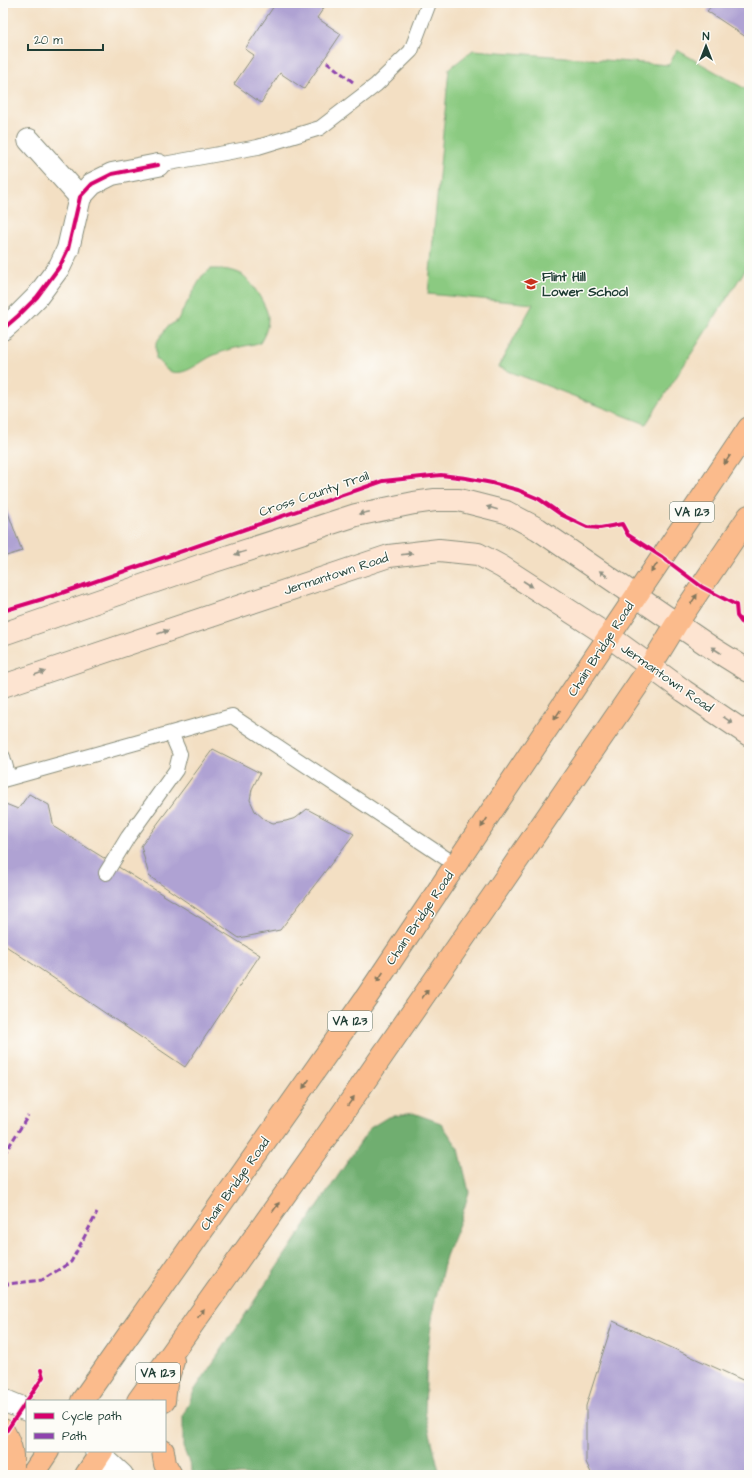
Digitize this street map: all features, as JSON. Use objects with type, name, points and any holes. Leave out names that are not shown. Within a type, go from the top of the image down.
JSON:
[{"type":"main road","name":"Chain Bridge Road","points":[[83,1400],[368,995],[749,428]]},
{"type":"main road","points":[[3,634],[356,515],[414,503],[435,500],[459,500],[506,512],[538,529],[749,671]]},
{"type":"main road","name":"VA 123","points":[[139,1400],[179,1345],[424,995],[650,667],[677,623],[749,516]]},
{"type":"main road","name":"Jermantown Road","points":[[3,686],[389,556],[439,550],[478,554],[502,567],[610,637],[650,667],[749,735]]},
{"type":"main road","points":[[164,1400],[166,1384],[179,1345]]},
{"type":"main road","points":[[3,1430],[11,1446],[13,1464],[11,1475]]},
{"type":"main road","points":[[32,1475],[47,1452]]},
{"type":"main road","points":[[86,1475],[99,1452]]},
{"type":"main road","points":[[163,1452],[165,1464],[171,1475]]},
{"type":"street","points":[[29,140],[80,197]]},
{"type":"street","points":[[3,329],[37,297],[60,266],[68,249],[80,197],[92,184],[112,174],[158,165]]},
{"type":"street","points":[[3,1400],[26,1410]]},
{"type":"street","points":[[99,1452],[122,1475]]},
{"type":"lane","points":[[158,165],[258,147],[320,128],[376,85],[411,51],[429,3]]},
{"type":"lane","points":[[3,757],[6,779],[232,716],[456,865]]},
{"type":"lane","points":[[106,872],[128,837],[176,770],[180,754],[171,733]]},
{"type":"green space","points":[[473,50],[669,65],[677,50],[749,91],[749,264],[646,424],[498,367],[533,304],[428,294],[449,69]]},
{"type":"green space","points":[[211,269],[234,271],[241,274],[249,281],[258,294],[267,313],[268,317],[265,334],[260,343],[236,348],[218,354],[191,369],[179,372],[167,370],[156,359],[156,343],[167,327],[177,321],[202,276]]},
{"type":"green space","points":[[413,1113],[441,1123],[459,1149],[469,1192],[461,1219],[446,1256],[434,1305],[427,1355],[425,1412],[440,1475],[194,1475],[183,1447],[183,1416],[194,1391],[370,1128],[388,1117]]},
{"type":"building","points":[[276,3],[327,3],[317,18],[341,34],[304,89],[280,73],[261,103],[234,84],[254,55],[245,49]]},
{"type":"building","points":[[714,3],[749,3],[749,39],[707,11]]},
{"type":"building","points":[[3,499],[22,551],[3,557]]},
{"type":"building","points":[[213,749],[260,773],[252,789],[250,800],[255,811],[264,819],[273,823],[286,821],[296,818],[307,809],[354,834],[280,930],[239,938],[149,876],[141,846]]},
{"type":"building","points":[[29,794],[49,805],[54,827],[260,955],[185,1067],[3,944],[3,803],[18,809]]},
{"type":"building","points":[[613,1321],[749,1383],[749,1475],[592,1475],[586,1462],[586,1406]]},
{"type":"marked path","points":[[327,62],[353,82]]},
{"type":"marked path","points":[[3,1154],[28,1116]]},
{"type":"marked path","points":[[3,1283],[8,1284],[42,1280],[71,1262],[97,1213]]},
{"type":"cycle path","points":[[3,329],[37,297],[60,266],[68,249],[80,197],[92,184],[112,174],[158,165]]},
{"type":"cycle path","name":"Cross County Trail","points":[[3,611],[56,595],[383,481],[441,475],[492,483],[518,490],[539,499],[562,515],[587,527],[600,528],[622,524],[628,535],[662,557],[702,587],[736,605],[737,616],[749,632]]},
{"type":"cycle path","points":[[27,1400],[43,1377],[41,1370]]},
{"type":"cycle path","points":[[3,1436],[26,1402]]},
{"type":"place","name":"Flint Hill Lower School","points":[[531,284]]}]
